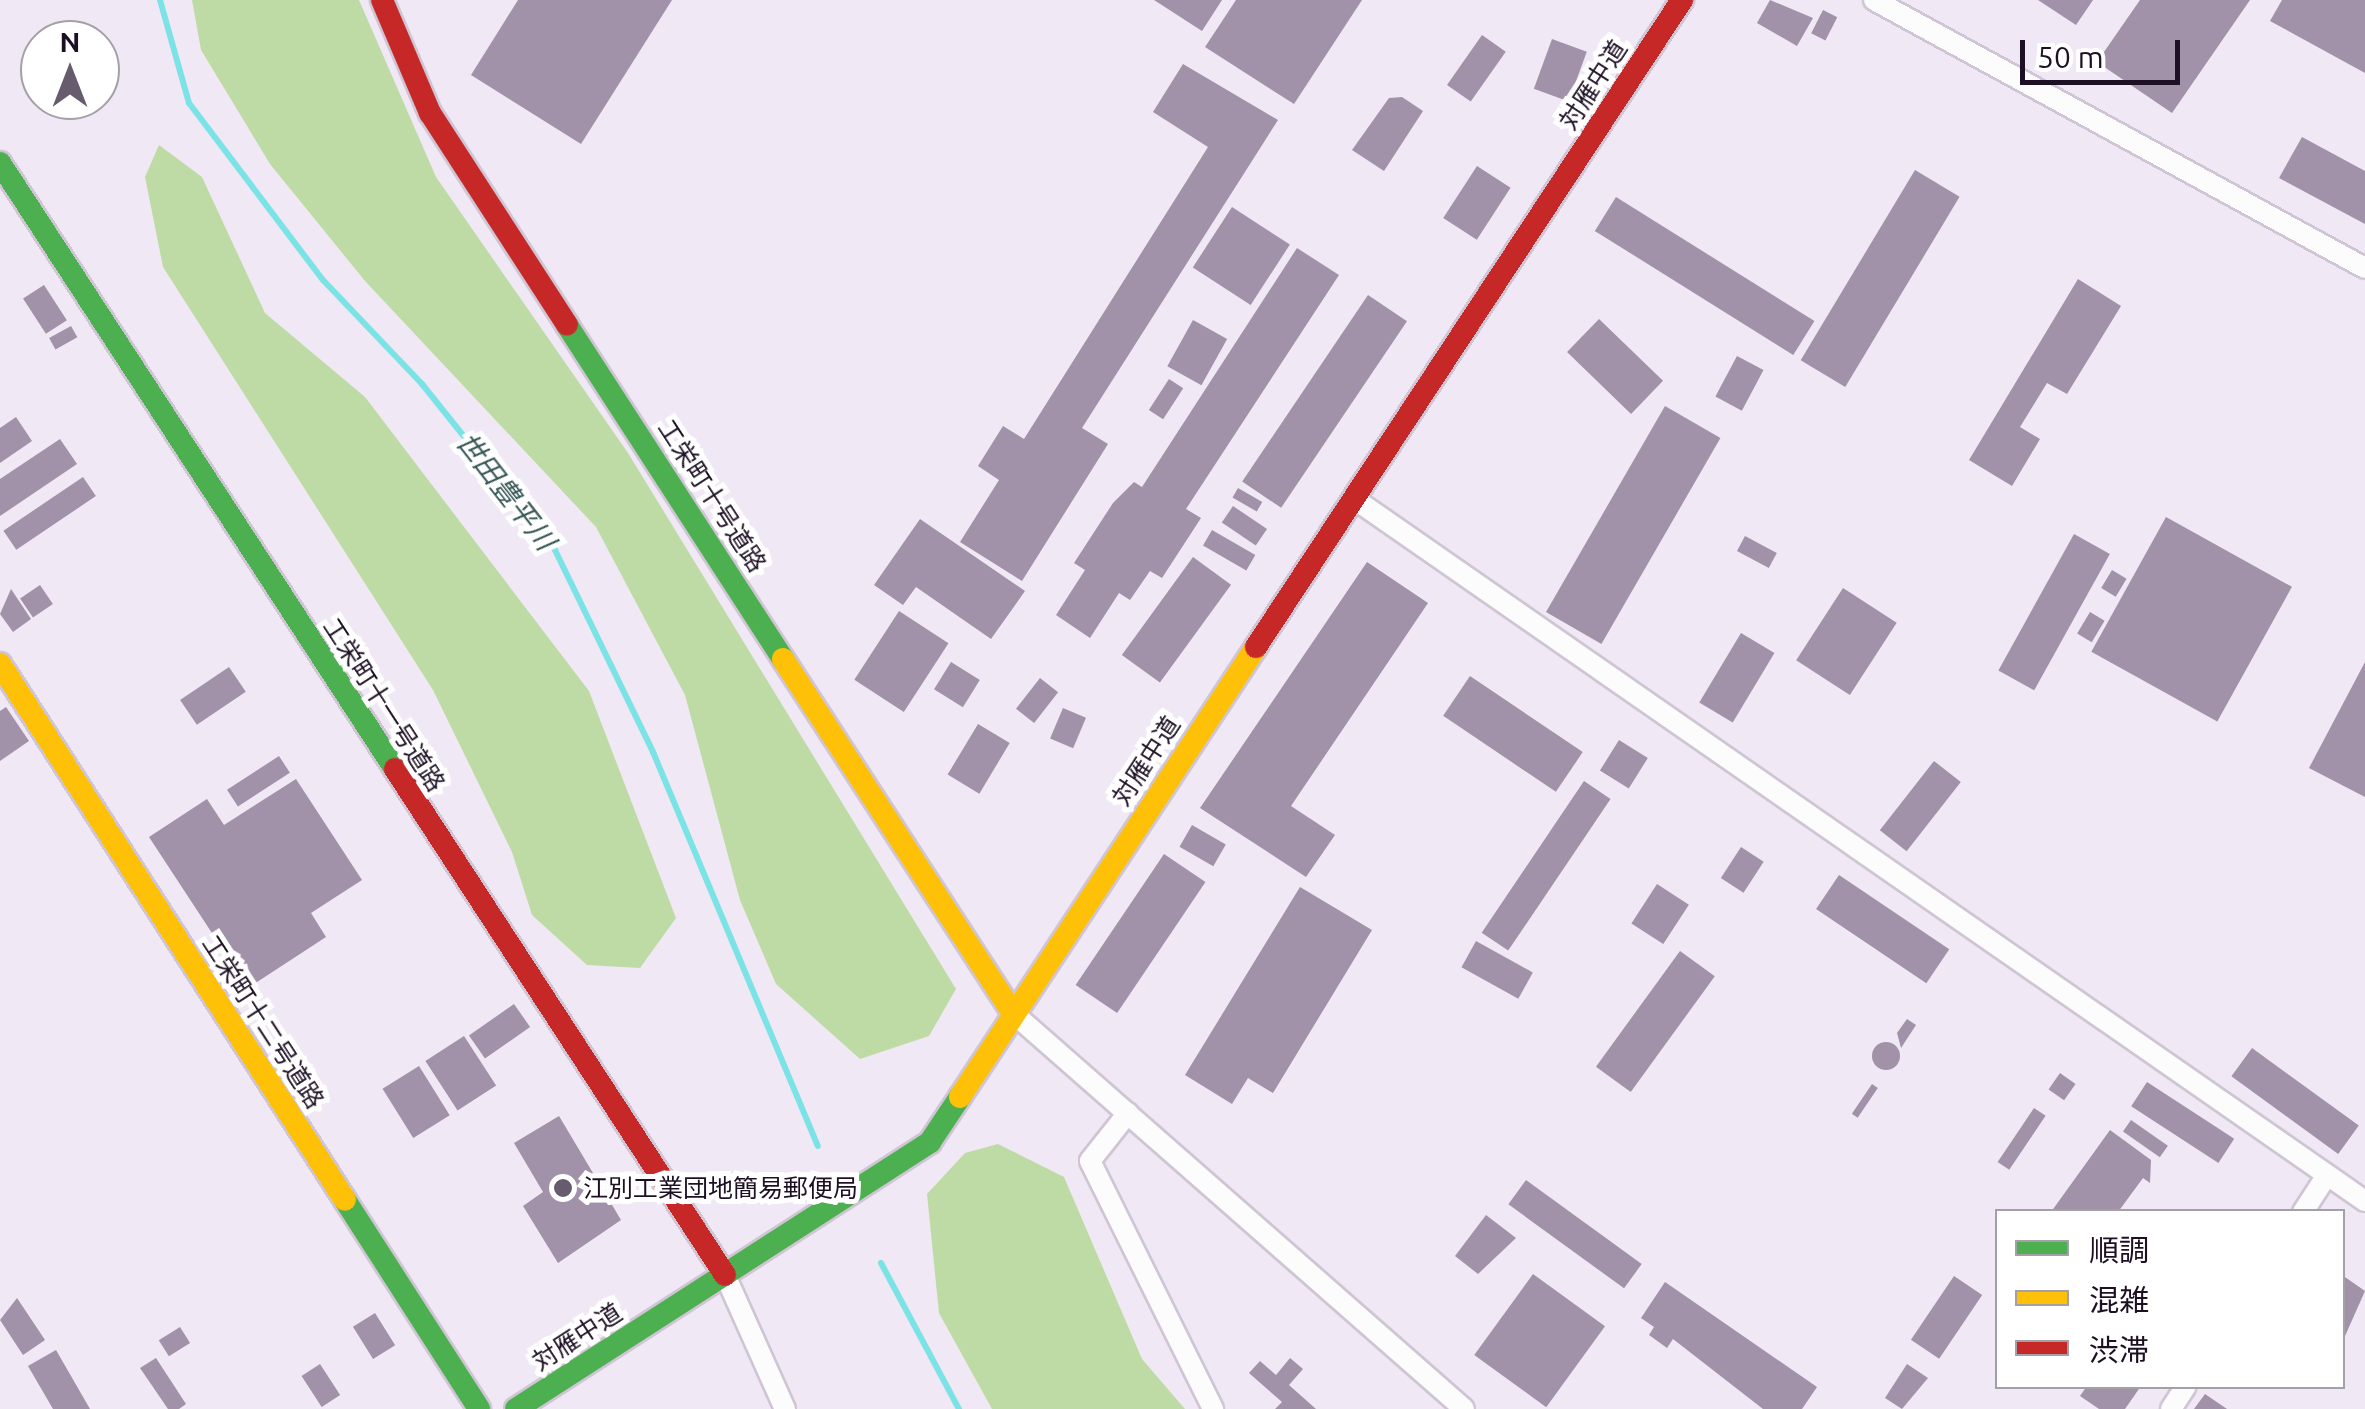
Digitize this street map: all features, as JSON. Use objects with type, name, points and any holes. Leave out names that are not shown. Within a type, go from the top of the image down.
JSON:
[{"type":"street","name":"工栄町十号道路","points":[[382,0],[430,112],[1013,1012]]},
{"type":"street","name":"対雁中道","points":[[516,1409],[930,1142],[1682,0]]},
{"type":"street","points":[[1874,0],[2365,268]]},
{"type":"street","name":"工栄町十一号道路","points":[[0,163],[724,1274]]},
{"type":"street","points":[[1353,498],[2365,1201]]},
{"type":"street","name":"工栄町十二号道路","points":[[0,664],[479,1409]]},
{"type":"street","points":[[1013,1012],[1464,1409]]},
{"type":"street","points":[[1128,1113],[1090,1161],[1213,1409]]},
{"type":"street","points":[[2305,1209],[2327,1175]]},
{"type":"street","points":[[724,1274],[785,1409]]},
{"type":"green space","points":[[192,0],[359,0],[436,177],[628,453],[956,989],[929,1036],[860,1059],[776,984],[740,900],[685,695],[596,527],[365,281],[270,164],[201,50]]},
{"type":"green space","points":[[159,145],[202,177],[265,313],[365,397],[589,691],[676,918],[640,968],[587,965],[532,915],[512,852],[433,690],[163,267],[145,177]]},
{"type":"green space","points":[[998,1144],[1064,1177],[1142,1359],[1185,1409],[992,1409],[939,1313],[927,1194],[965,1153]]},
{"type":"building","points":[[518,0],[672,0],[581,144],[471,75]]},
{"type":"building","points":[[1154,0],[1222,0],[1202,31]]},
{"type":"building","points":[[1236,0],[1362,0],[1294,104],[1205,47]]},
{"type":"building","points":[[1770,0],[1813,18],[1797,46],[1757,23]]},
{"type":"building","points":[[2038,0],[2093,0],[2076,25]]},
{"type":"building","points":[[2140,0],[2250,0],[2172,113],[2097,62]]},
{"type":"building","points":[[2282,0],[2365,0],[2365,73],[2270,21]]},
{"type":"building","points":[[1823,10],[1837,17],[1825,40],[1811,33]]},
{"type":"building","points":[[1482,35],[1506,52],[1471,102],[1447,85]]},
{"type":"building","points":[[1552,39],[1587,52],[1569,101],[1534,89]]},
{"type":"building","points":[[1183,64],[1278,120],[1082,428],[1108,444],[1022,581],[960,542],[999,480],[978,466],[1003,426],[1024,439],[1208,147],[1153,112]]},
{"type":"building","points":[[1402,97],[1423,111],[1384,171],[1352,150],[1389,98]]},
{"type":"building","points":[[2302,137],[2365,171],[2365,224],[2279,178]]},
{"type":"building","points":[[1477,166],[1511,188],[1477,240],[1443,218]]},
{"type":"building","points":[[1915,170],[1960,197],[1845,387],[1801,360]]},
{"type":"building","points":[[1616,197],[1814,321],[1793,355],[1595,231]]},
{"type":"building","points":[[1232,207],[1290,245],[1251,305],[1193,267]]},
{"type":"building","points":[[1297,248],[1339,275],[1186,509],[1201,518],[1162,578],[1150,571],[1130,600],[1119,593],[1090,638],[1056,615],[1085,570],[1074,563],[1113,503],[1134,482],[1142,487]]},
{"type":"building","points":[[2078,279],[2121,306],[2067,394],[2047,383],[2020,427],[2040,439],[2012,486],[1969,460]]},
{"type":"building","points":[[44,285],[67,320],[46,334],[23,299]]},
{"type":"building","points":[[1368,295],[1407,321],[1281,508],[1242,482]]},
{"type":"building","points":[[1599,319],[1663,381],[1631,414],[1567,352]]},
{"type":"building","points":[[1193,320],[1227,339],[1201,385],[1167,366]]},
{"type":"building","points":[[71,326],[77,337],[55,349],[49,338]]},
{"type":"building","points":[[1737,356],[1763,370],[1742,411],[1715,397]]},
{"type":"building","points":[[1169,379],[1183,388],[1163,419],[1149,410]]},
{"type":"building","points":[[1665,406],[1720,438],[1601,644],[1546,612]]},
{"type":"building","points":[[16,417],[32,441],[0,463],[0,428]]},
{"type":"building","points":[[60,439],[77,464],[0,516],[0,479]]},
{"type":"building","points":[[83,477],[96,496],[16,550],[3,531]]},
{"type":"building","points":[[1238,488],[1262,502],[1257,512],[1232,498]]},
{"type":"building","points":[[1233,506],[1267,529],[1256,546],[1222,523]]},
{"type":"building","points":[[2166,517],[2292,587],[2217,722],[2091,652]]},
{"type":"building","points":[[920,519],[1025,591],[991,639],[916,587],[903,605],[874,585]]},
{"type":"building","points":[[1212,530],[1255,555],[1246,571],[1203,546]]},
{"type":"building","points":[[2074,534],[2110,554],[2034,690],[1998,670]]},
{"type":"building","points":[[1745,536],[1777,553],[1769,568],[1737,551]]},
{"type":"building","points":[[1193,557],[1231,585],[1160,683],[1122,655]]},
{"type":"building","points":[[1367,562],[1428,603],[1291,806],[1335,835],[1306,877],[1200,808]]},
{"type":"building","points":[[2112,570],[2127,579],[2116,597],[2101,588]]},
{"type":"building","points":[[40,585],[53,604],[33,617],[20,598]]},
{"type":"building","points":[[1843,588],[1897,623],[1850,695],[1796,660]]},
{"type":"building","points":[[11,589],[31,619],[13,632],[0,614]]},
{"type":"building","points":[[899,611],[948,643],[904,712],[854,680]]},
{"type":"building","points":[[2090,612],[2105,621],[2092,642],[2077,633]]},
{"type":"building","points":[[1741,633],[1774,653],[1733,723],[1699,702]]},
{"type":"building","points":[[951,662],[980,680],[963,707],[934,689]]},
{"type":"building","points":[[2365,662],[2365,797],[2309,768]]},
{"type":"building","points":[[229,667],[246,692],[197,725],[180,700]]},
{"type":"building","points":[[1470,676],[1583,752],[1556,792],[1443,716]]},
{"type":"building","points":[[1040,678],[1058,692],[1034,723],[1016,709]]},
{"type":"building","points":[[6,707],[29,741],[0,761],[0,711]]},
{"type":"building","points":[[1063,708],[1086,718],[1073,748],[1050,738]]},
{"type":"building","points":[[978,724],[1010,743],[979,794],[948,775]]},
{"type":"building","points":[[1619,740],[1648,758],[1629,789],[1600,771]]},
{"type":"building","points":[[279,756],[290,773],[238,807],[227,790]]},
{"type":"building","points":[[1934,761],[1961,782],[1907,851],[1880,830]]},
{"type":"building","points":[[296,779],[362,880],[311,913],[326,937],[248,988],[149,837],[207,799],[224,825]]},
{"type":"building","points":[[1584,781],[1611,799],[1508,951],[1482,933]]},
{"type":"building","points":[[1192,825],[1226,844],[1213,866],[1180,847]]},
{"type":"building","points":[[1741,847],[1764,862],[1743,893],[1721,878]]},
{"type":"building","points":[[1164,854],[1205,882],[1117,1013],[1076,985]]},
{"type":"building","points":[[1839,875],[1949,949],[1926,983],[1816,909]]},
{"type":"building","points":[[1657,884],[1689,905],[1663,944],[1631,923]]},
{"type":"building","points":[[1300,887],[1372,930],[1273,1093],[1248,1078],[1232,1104],[1185,1075]]},
{"type":"building","points":[[1476,941],[1533,973],[1518,999],[1461,967]]},
{"type":"building","points":[[1680,951],[1715,976],[1631,1092],[1596,1067]]},
{"type":"building","points":[[514,1004],[530,1027],[485,1058],[469,1036]]},
{"type":"building","points":[[1907,1019],[1916,1025],[1901,1048],[1897,1033]]},
{"type":"building","points":[[464,1036],[496,1085],[458,1111],[425,1061]]},
{"type":"building","points":[[1886,1042],[1896,1046],[1900,1056],[1896,1066],[1886,1070],[1876,1066],[1872,1056],[1876,1046]]},
{"type":"building","points":[[2252,1048],[2359,1126],[2338,1154],[2231,1076]]},
{"type":"building","points":[[419,1066],[450,1115],[413,1138],[383,1089]]},
{"type":"building","points":[[2060,1073],[2076,1084],[2064,1100],[2049,1089]]},
{"type":"building","points":[[2147,1082],[2234,1139],[2218,1163],[2131,1106]]},
{"type":"building","points":[[1872,1084],[1878,1088],[1858,1118],[1852,1114]]},
{"type":"building","points":[[2034,1108],[2046,1116],[2009,1170],[1998,1162]]},
{"type":"building","points":[[559,1116],[621,1220],[558,1263],[523,1206],[543,1192],[514,1143]]},
{"type":"building","points":[[2131,1120],[2168,1146],[2160,1157],[2123,1131]]},
{"type":"building","points":[[2110,1130],[2151,1160],[2150,1183],[2143,1178],[2120,1209],[2053,1209]]},
{"type":"building","points":[[1526,1180],[1642,1264],[1624,1288],[1508,1204]]},
{"type":"building","points":[[1486,1215],[1516,1238],[1478,1274],[1455,1256]]},
{"type":"building","points":[[1533,1274],[1605,1326],[1546,1407],[1474,1355]]},
{"type":"building","points":[[1954,1276],[1982,1295],[1939,1359],[1911,1340]]},
{"type":"building","points":[[2345,1277],[2365,1291],[2345,1336]]},
{"type":"building","points":[[1665,1282],[1817,1387],[1802,1409],[1763,1409],[1673,1339],[1667,1348],[1649,1335],[1654,1327],[1641,1318]]},
{"type":"building","points":[[17,1298],[45,1340],[23,1355],[0,1320]]},
{"type":"building","points":[[375,1313],[395,1345],[373,1359],[353,1327]]},
{"type":"building","points":[[180,1327],[190,1343],[169,1356],[159,1340]]},
{"type":"building","points":[[56,1350],[90,1409],[53,1409],[28,1366]]},
{"type":"building","points":[[156,1358],[186,1404],[179,1409],[168,1409],[140,1368]]},
{"type":"building","points":[[1290,1358],[1303,1369],[1289,1385],[1316,1409],[1275,1409],[1282,1402],[1249,1373],[1260,1361],[1276,1375]]},
{"type":"building","points":[[320,1364],[340,1395],[322,1407],[302,1376]]},
{"type":"building","points":[[1907,1364],[1928,1378],[1902,1409],[1885,1398]]},
{"type":"building","points":[[2085,1389],[2139,1389],[2125,1409],[2099,1409],[2080,1396]]},
{"type":"building","points":[[2205,1394],[2227,1409],[2194,1409]]},
{"type":"waterway","name":"世田豊平川","points":[[160,0],[189,103],[323,280],[422,384],[555,550],[653,752],[818,1146]]},
{"type":"waterway","name":"世田豊平川","points":[[881,1263],[959,1409]]},
{"type":"traffic: fast","points":[[0,163],[395,769]]},
{"type":"traffic: fast","points":[[567,325],[783,659]]},
{"type":"traffic: fast","points":[[516,1409],[930,1142],[960,1097]]},
{"type":"traffic: fast","points":[[345,1200],[479,1409]]},
{"type":"traffic: slow","points":[[960,1097],[1256,647]]},
{"type":"traffic: slow","points":[[783,659],[1013,1013]]},
{"type":"traffic: slow","points":[[0,664],[345,1200]]},
{"type":"traffic: jam","points":[[382,0],[430,113],[567,325]]},
{"type":"traffic: jam","points":[[1256,647],[1682,0]]},
{"type":"traffic: jam","points":[[395,769],[725,1275]]},
{"type":"place","name":"江別工業団地簡易郵便局","points":[[563,1188]]}]
